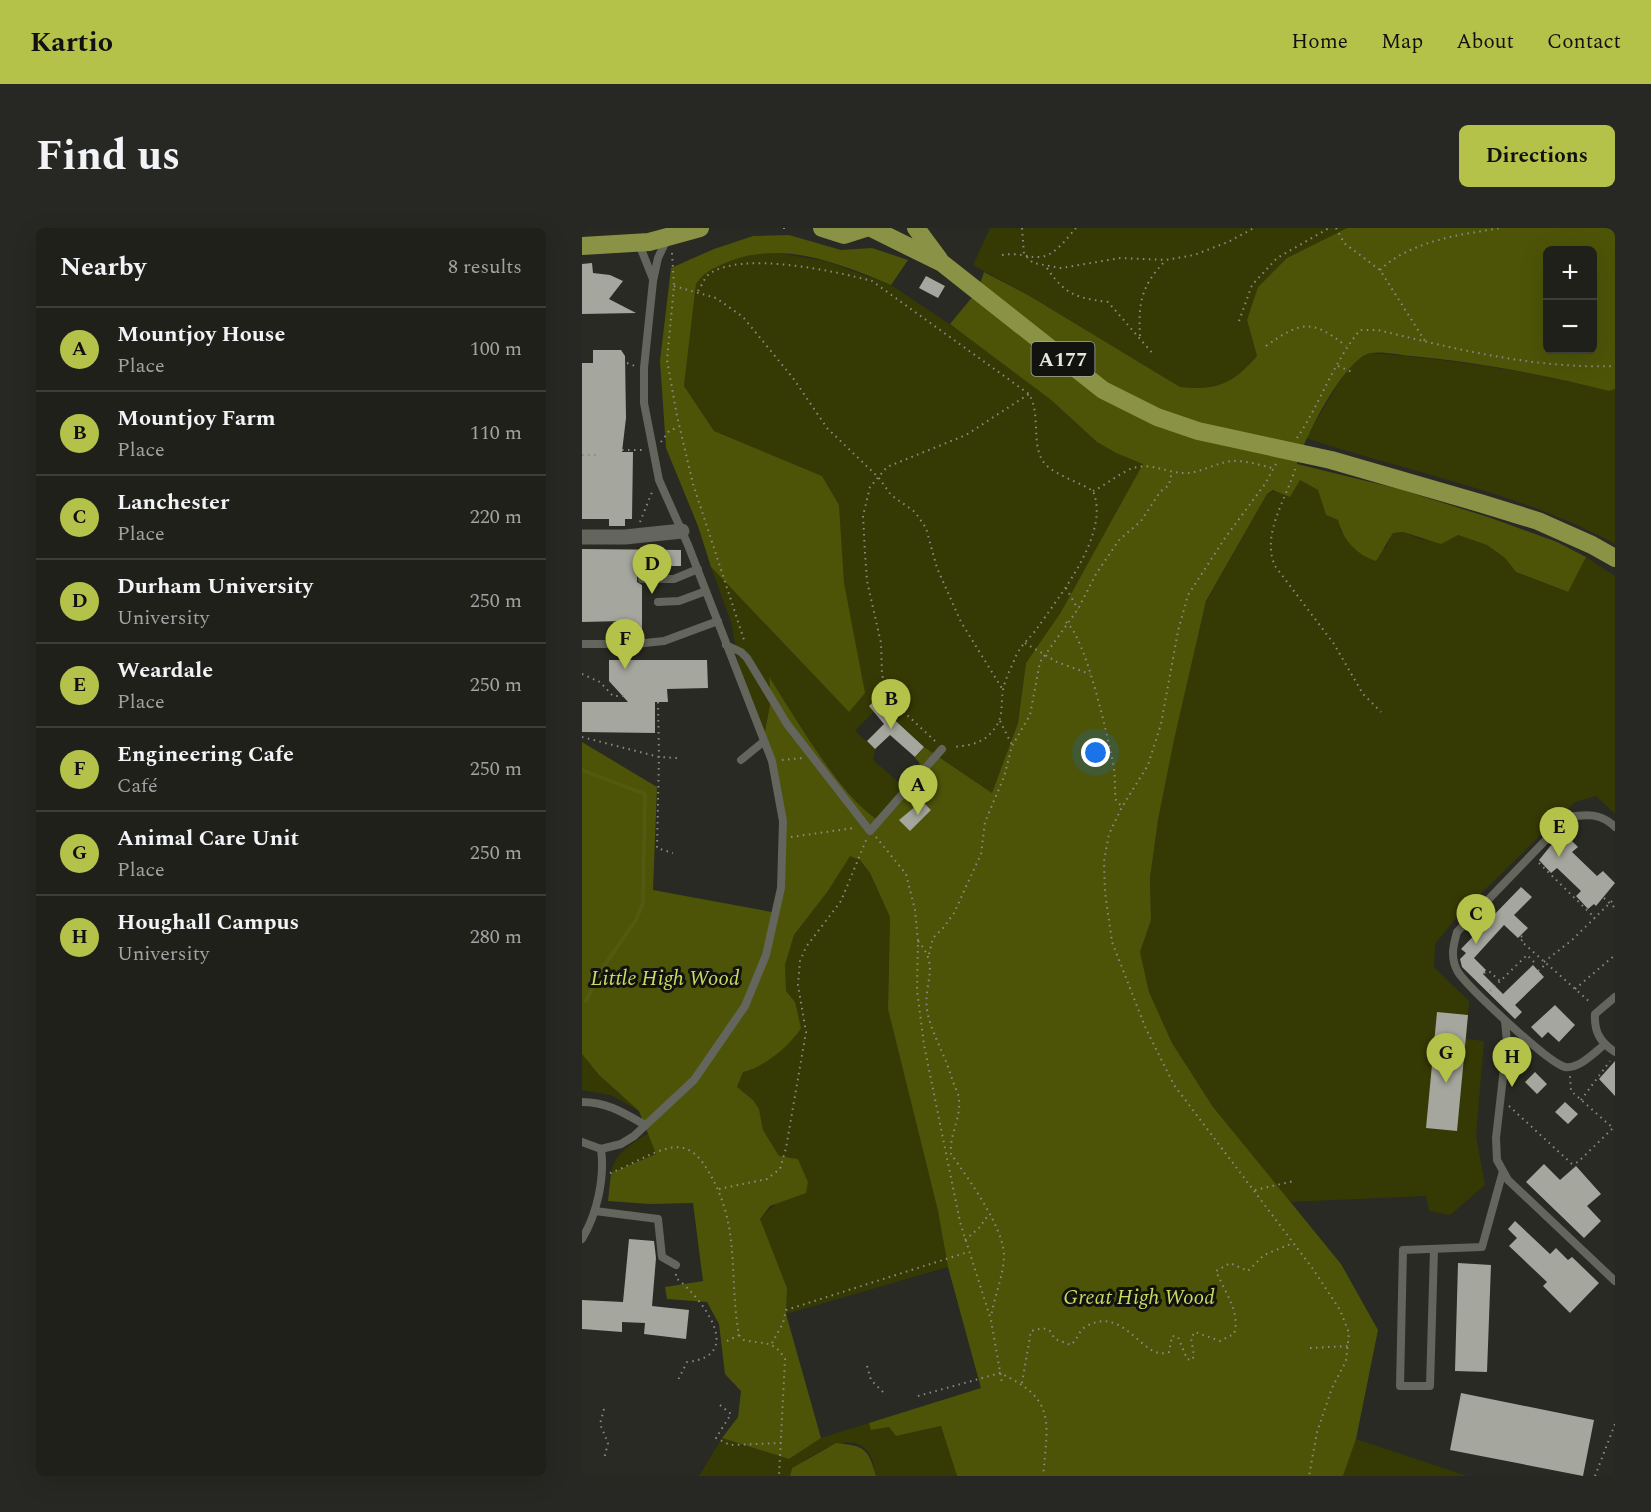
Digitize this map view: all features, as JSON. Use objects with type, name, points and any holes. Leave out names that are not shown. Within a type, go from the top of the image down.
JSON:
[{"type":"main road","points":[[582,246],[639,244],[700,228]]},
{"type":"main road","points":[[822,228],[844,235],[877,229]]},
{"type":"main road","name":"A177","points":[[916,228],[942,263]]},
{"type":"main road","name":"A177","points":[[877,229],[942,263],[1103,390],[1156,417],[1198,431],[1346,464],[1483,504],[1546,525],[1592,545],[1615,558]]},
{"type":"street","points":[[582,537],[626,537],[682,531]]},
{"type":"lane","points":[[582,1142],[601,1149],[621,1144],[694,1080],[745,1006],[766,955],[777,913],[783,837],[781,803],[772,761],[698,569],[659,480],[652,443],[643,387],[653,281],[658,258],[668,238]]},
{"type":"lane","points":[[639,244],[653,281]]},
{"type":"lane","points":[[642,579],[674,579],[698,569]]},
{"type":"lane","points":[[658,602],[679,602],[706,591]]},
{"type":"lane","points":[[582,644],[632,644],[664,641],[718,621]]},
{"type":"lane","points":[[726,645],[741,652],[747,658],[771,700],[868,828],[942,748]]},
{"type":"lane","points":[[741,760],[763,742]]},
{"type":"lane","points":[[1604,1045],[1583,1061],[1570,1067],[1553,1062],[1505,1021],[1458,972],[1451,953],[1457,932],[1568,817],[1590,813],[1608,820],[1615,827]]},
{"type":"lane","points":[[1615,997],[1595,1014],[1594,1022],[1598,1037],[1615,1053]]},
{"type":"lane","points":[[1505,1021],[1507,1042],[1496,1149],[1497,1160],[1508,1180],[1615,1281]]},
{"type":"lane","points":[[582,1102],[598,1102],[615,1108],[645,1125]]},
{"type":"lane","points":[[582,1239],[595,1211],[601,1178],[601,1149]]},
{"type":"lane","points":[[1434,1249],[1430,1386],[1400,1386],[1403,1250],[1482,1247],[1503,1171]]},
{"type":"lane","points":[[595,1211],[658,1219],[662,1257],[676,1265]]},
{"type":"path","points":[[1022,228],[1024,254],[1033,263],[1046,267],[1079,266],[1120,258],[1166,260],[1194,255],[1228,242],[1254,228]]},
{"type":"path","points":[[1002,255],[1024,254],[1040,257],[1053,252],[1076,228]]},
{"type":"path","points":[[1239,321],[1252,285],[1277,258],[1329,228]]},
{"type":"path","points":[[1336,228],[1344,243],[1380,270],[1425,341]]},
{"type":"path","points":[[1474,232],[1478,228]]},
{"type":"path","points":[[1380,270],[1411,250],[1474,232],[1501,228]]},
{"type":"path","points":[[668,238],[673,258],[674,286],[667,360],[679,426],[693,484],[744,636],[747,658]]},
{"type":"path","points":[[1141,338],[1141,297],[1152,274],[1166,260]]},
{"type":"path","points":[[698,291],[707,276],[729,267],[760,262],[794,265],[872,281],[1029,394],[1033,400],[1040,455],[1046,465],[1093,491],[1098,507],[1088,550],[1065,588],[1024,643],[1003,690]]},
{"type":"path","points":[[1046,267],[1057,283],[1076,298],[1108,302],[1154,355]]},
{"type":"path","points":[[674,286],[716,298],[743,317],[793,378],[827,428],[879,478],[891,495],[915,512],[926,528],[937,568],[961,622],[1003,690],[1004,705],[1000,721],[989,735],[975,743],[942,748],[890,699],[882,675],[880,643],[867,581],[862,516],[870,487],[879,478],[887,467],[966,435],[1029,394]]},
{"type":"path","points":[[1266,346],[1298,327],[1312,327],[1326,330],[1346,346]]},
{"type":"path","points":[[1305,442],[1296,440],[1338,366],[1346,346],[1360,330],[1378,330],[1526,360],[1576,366],[1615,366]]},
{"type":"path","points":[[627,363],[638,368]]},
{"type":"path","points":[[1338,366],[1352,372]]},
{"type":"path","points":[[652,443],[662,442],[669,431],[679,426]]},
{"type":"path","points":[[622,450],[633,450]]},
{"type":"path","points":[[582,455],[596,454]]},
{"type":"path","points":[[1278,459],[1274,469],[1188,595],[1178,631],[1161,724],[1148,765],[1122,807],[1109,834],[1104,861],[1105,892],[1112,942],[1146,1029],[1174,1085],[1293,1243],[1340,1310],[1349,1333],[1350,1346],[1347,1360],[1332,1388],[1317,1432],[1309,1476]]},
{"type":"path","points":[[1093,491],[1109,484],[1130,469],[1161,466],[1172,471],[1195,472],[1233,461],[1274,469]]},
{"type":"path","points":[[1297,464],[1274,525],[1269,552],[1275,566],[1334,644],[1363,694],[1381,712]]},
{"type":"path","points":[[991,1320],[1004,1259],[1003,1241],[951,1154],[950,1142],[959,1112],[959,1098],[950,1066],[928,1017],[925,998],[931,970],[929,954],[933,938],[954,913],[981,854],[985,822],[1004,777],[1012,746],[1030,715],[1038,669],[1044,654],[1078,609],[1096,574],[1119,540],[1141,521],[1160,492],[1169,485],[1172,471]]},
{"type":"path","points":[[626,537],[642,520],[649,498],[659,480]]},
{"type":"path","points":[[1065,588],[1078,609]]},
{"type":"path","points":[[1066,622],[1078,638],[1090,674],[1107,731],[1116,801],[1122,807]]},
{"type":"path","points":[[1024,643],[1090,674]]},
{"type":"path","points":[[582,674],[600,682],[613,696],[625,696]]},
{"type":"path","points":[[658,702],[657,848],[673,853]]},
{"type":"path","points":[[1000,721],[1012,746]]},
{"type":"path","points":[[582,737],[659,757],[678,758]]},
{"type":"path","points":[[772,761],[794,760],[810,753]]},
{"type":"path","points":[[783,837],[868,828]]},
{"type":"path","points":[[719,1189],[767,1179],[780,1169],[786,1148],[806,1032],[806,1021],[798,985],[800,961],[806,947],[841,901],[868,828]]},
{"type":"path","points":[[868,828],[906,874],[915,909],[919,1014],[965,1240],[991,1320],[1002,1383]]},
{"type":"path","points":[[1530,855],[1594,918]]},
{"type":"path","points":[[1604,898],[1615,908]]},
{"type":"path","points":[[1538,971],[1615,898]]},
{"type":"path","points":[[1521,936],[1524,938],[1521,941],[1599,1010]]},
{"type":"path","points":[[918,941],[929,954]]},
{"type":"path","points":[[1484,997],[1531,950]]},
{"type":"path","points":[[1527,956],[1537,965]]},
{"type":"path","points":[[1575,989],[1615,956]]},
{"type":"path","points":[[1484,973],[1489,971],[1500,981]]},
{"type":"path","points":[[1581,1100],[1615,1053]]},
{"type":"path","points":[[1501,1098],[1572,1164],[1578,1162],[1613,1128],[1571,1090],[1570,1067]]},
{"type":"path","points":[[601,1178],[671,1148],[685,1149],[698,1155],[719,1189],[733,1241],[739,1335],[744,1340],[771,1343],[779,1349],[785,1359],[779,1476]]},
{"type":"path","points":[[946,1153],[951,1154]]},
{"type":"path","points":[[1255,1190],[1294,1180]]},
{"type":"path","points":[[965,1240],[979,1228],[988,1214]]},
{"type":"path","points":[[1022,1383],[1027,1345],[1031,1331],[1036,1329],[1050,1331],[1055,1339],[1071,1345],[1083,1328],[1089,1325],[1106,1321],[1118,1323],[1147,1347],[1162,1354],[1169,1352],[1172,1336],[1178,1337],[1187,1359],[1192,1360],[1194,1356],[1191,1338],[1195,1332],[1220,1341],[1234,1334],[1236,1326],[1230,1299],[1216,1270],[1230,1263],[1248,1270],[1264,1255],[1293,1243]]},
{"type":"path","points":[[771,1343],[783,1323],[786,1310],[968,1251]]},
{"type":"path","points":[[676,1265],[676,1278],[691,1289],[710,1314],[717,1338],[716,1346],[710,1353],[687,1362],[678,1380]]},
{"type":"path","points":[[727,1341],[739,1335]]},
{"type":"path","points":[[1310,1348],[1350,1346]]},
{"type":"path","points":[[867,1366],[871,1380],[885,1394]]},
{"type":"path","points":[[918,1396],[1000,1373],[1022,1383],[1036,1394],[1045,1416],[1043,1476]]},
{"type":"path","points":[[720,1405],[732,1413],[716,1438],[730,1445],[781,1443]]},
{"type":"path","points":[[604,1409],[600,1424],[608,1443],[604,1459]]},
{"type":"path","points":[[1595,1476],[1615,1424]]},
{"type":"green space","points":[[990,228],[1347,228],[1287,258],[1258,287],[1247,320],[1257,356],[1249,366],[1223,384],[1193,388],[1180,387],[1028,295],[973,265]]},
{"type":"green space","name":"Great High Wood","points":[[1347,228],[1615,228],[1615,389],[1609,391],[1486,365],[1371,353],[1361,358],[1338,383],[1317,419],[1297,464],[1399,489],[1557,542],[1586,557],[1568,592],[1516,572],[1505,558],[1487,545],[1458,535],[1441,544],[1403,532],[1393,533],[1376,561],[1357,551],[1343,534],[1338,520],[1326,515],[1318,490],[1300,480],[1290,497],[1273,490],[1267,494],[1206,601],[1174,740],[1158,820],[1150,878],[1151,920],[1140,952],[1149,992],[1172,1043],[1213,1107],[1341,1264],[1378,1330],[1356,1439],[1343,1476],[957,1476],[941,1426],[896,1436],[889,1427],[871,1430],[869,1423],[981,1388],[948,1267],[938,1211],[888,1009],[890,917],[870,873],[860,860],[850,856],[828,891],[794,935],[785,965],[786,991],[795,1002],[801,1028],[776,1055],[759,1066],[743,1072],[737,1087],[753,1100],[759,1109],[763,1130],[779,1156],[798,1159],[808,1182],[806,1193],[770,1206],[760,1219],[787,1288],[786,1314],[821,1438],[789,1459],[722,1438],[738,1417],[741,1391],[725,1374],[719,1324],[707,1302],[667,1299],[665,1287],[703,1281],[693,1203],[649,1204],[608,1201],[611,1173],[656,1154],[639,1111],[599,1075],[582,1054],[582,742],[657,787],[653,890],[777,913],[781,803],[763,742],[771,700],[769,677],[834,775],[864,809],[878,820],[905,788],[901,787],[920,768],[915,758],[924,747],[992,793],[1018,723],[1026,663],[1061,612],[1143,464],[1097,442],[1050,399],[950,324],[978,290],[984,272],[1028,295],[1180,387],[1204,388],[1223,384],[1232,379],[1257,356],[1247,320],[1258,287],[1287,258]]},
{"type":"green space","points":[[789,235],[841,250],[872,248],[908,260],[891,285],[830,262],[788,254],[767,253],[746,256],[712,269],[696,284],[684,386],[714,431],[822,476],[839,505],[844,583],[865,693],[849,712],[711,567],[698,526],[666,448],[660,361],[671,268],[714,249],[753,236]]},
{"type":"green space","points":[[766,251],[825,261],[891,285],[979,344],[1050,399],[1097,442],[1143,464],[1061,612],[1026,663],[1018,723],[992,793],[924,747],[879,706],[855,731],[875,749],[873,760],[905,788],[879,821],[865,810],[835,775],[769,678],[771,700],[763,742],[744,694],[731,622],[711,567],[849,712],[839,505],[822,476],[714,431],[684,386],[696,284],[702,276],[718,265]]},
{"type":"green space","points":[[1370,353],[1490,367],[1550,377],[1609,391],[1615,389],[1615,544],[1541,510],[1463,484],[1306,438],[1350,364]]},
{"type":"green space","points":[[1300,480],[1318,490],[1326,515],[1338,520],[1341,532],[1385,549],[1393,533],[1403,532],[1423,540],[1458,535],[1487,545],[1505,558],[1516,572],[1567,592],[1586,557],[1615,576],[1615,814],[1596,796],[1575,802],[1457,917],[1435,944],[1434,967],[1469,1001],[1466,1039],[1484,1041],[1476,1135],[1485,1185],[1450,1215],[1429,1211],[1426,1196],[1289,1202],[1213,1107],[1172,1043],[1149,992],[1140,952],[1151,920],[1150,878],[1158,820],[1206,602],[1267,494]]},
{"type":"green space","points":[[850,855],[860,860],[870,873],[890,917],[888,1009],[938,1211],[948,1267],[786,1314],[787,1288],[760,1219],[808,1182],[798,1159],[779,1156],[763,1130],[759,1109],[753,1100],[737,1088],[743,1072],[751,1070],[796,1037],[795,1002],[786,991],[785,965],[794,935],[828,891]]},
{"type":"green space","points":[[582,1054],[599,1075],[639,1111],[611,1095],[582,1090]]},
{"type":"green space","points":[[648,1133],[656,1154],[611,1173],[620,1154]]},
{"type":"green space","points":[[869,1423],[872,1430],[889,1427],[896,1436],[941,1426],[957,1476],[876,1476],[869,1453],[861,1445],[851,1442],[841,1443],[820,1451],[792,1468],[790,1476],[699,1476],[722,1438],[789,1459],[821,1438]]},
{"type":"green space","points":[[1356,1439],[1467,1476],[1343,1476]]},
{"type":"green space","points":[[836,1443],[853,1445],[864,1450],[876,1476],[790,1476],[792,1468]]},
{"type":"building","points":[[592,263],[593,273],[610,275],[623,281],[609,299],[636,313],[582,314],[582,264]]},
{"type":"building","points":[[926,276],[945,286],[938,298],[919,288]]},
{"type":"building","points":[[593,350],[621,350],[625,356],[626,418],[622,452],[633,452],[632,519],[625,519],[625,526],[609,526],[609,519],[582,519],[582,363],[593,363]]},
{"type":"building","points":[[582,549],[681,550],[681,566],[642,566],[642,573],[637,577],[637,582],[642,585],[642,632],[628,631],[624,621],[582,622]]},
{"type":"building","points":[[609,660],[707,660],[708,688],[667,689],[668,702],[655,702],[655,733],[582,732],[582,702],[628,702],[609,681]]},
{"type":"building","points":[[874,701],[924,747],[915,757],[890,735],[875,749],[867,741],[884,724],[869,706]]},
{"type":"building","points":[[922,801],[931,810],[910,831],[899,820]]},
{"type":"building","points":[[1565,834],[1578,847],[1572,852],[1597,876],[1603,871],[1615,883],[1596,906],[1594,904],[1588,909],[1576,896],[1581,891],[1557,868],[1551,873],[1539,860],[1557,838],[1559,840]]},
{"type":"building","points":[[1521,887],[1532,897],[1514,915],[1528,928],[1518,938],[1504,925],[1474,958],[1486,970],[1483,974],[1503,994],[1533,965],[1544,977],[1515,1005],[1522,1012],[1515,1019],[1462,967],[1460,959],[1466,953],[1461,949]]},
{"type":"building","points":[[1555,1005],[1575,1025],[1559,1042],[1548,1032],[1542,1038],[1531,1027]]},
{"type":"building","points":[[1437,1012],[1468,1015],[1457,1131],[1426,1128]]},
{"type":"building","points":[[1615,1061],[1615,1096],[1599,1079]]},
{"type":"building","points":[[1535,1072],[1547,1084],[1537,1094],[1525,1082]]},
{"type":"building","points":[[1565,1102],[1578,1114],[1568,1124],[1555,1112]]},
{"type":"building","points":[[1544,1164],[1560,1180],[1576,1166],[1601,1194],[1587,1206],[1601,1221],[1584,1238],[1526,1182]]},
{"type":"building","points":[[1515,1221],[1550,1254],[1556,1248],[1568,1260],[1572,1257],[1599,1283],[1570,1313],[1543,1286],[1547,1282],[1509,1246],[1517,1238],[1508,1229]]},
{"type":"building","points":[[629,1239],[654,1241],[656,1258],[652,1306],[689,1310],[686,1339],[644,1334],[645,1323],[622,1322],[622,1332],[582,1329],[582,1300],[623,1302]]},
{"type":"building","points":[[1458,1263],[1491,1265],[1487,1372],[1455,1371]]},
{"type":"building","points":[[1461,1393],[1594,1420],[1583,1476],[1450,1450]]},
{"type":"waterway","points":[[582,770],[645,794],[643,903],[636,920],[604,966],[586,1001]]},
{"type":"place","name":"Durham University","points":[[652,594]]},
{"type":"place","name":"Engineering Cafe","points":[[625,669]]},
{"type":"place","name":"Mountjoy Farm","points":[[891,729]]},
{"type":"place","name":"Mountjoy House","points":[[918,815]]},
{"type":"place","name":"Weardale","points":[[1559,857]]},
{"type":"place","name":"Lanchester","points":[[1476,944]]},
{"type":"place","name":"Animal Care Unit","points":[[1446,1083]]},
{"type":"place","name":"Houghall Campus","points":[[1512,1087]]},
{"type":"park label","name":"Little High Wood","points":[[665,978]]}]
